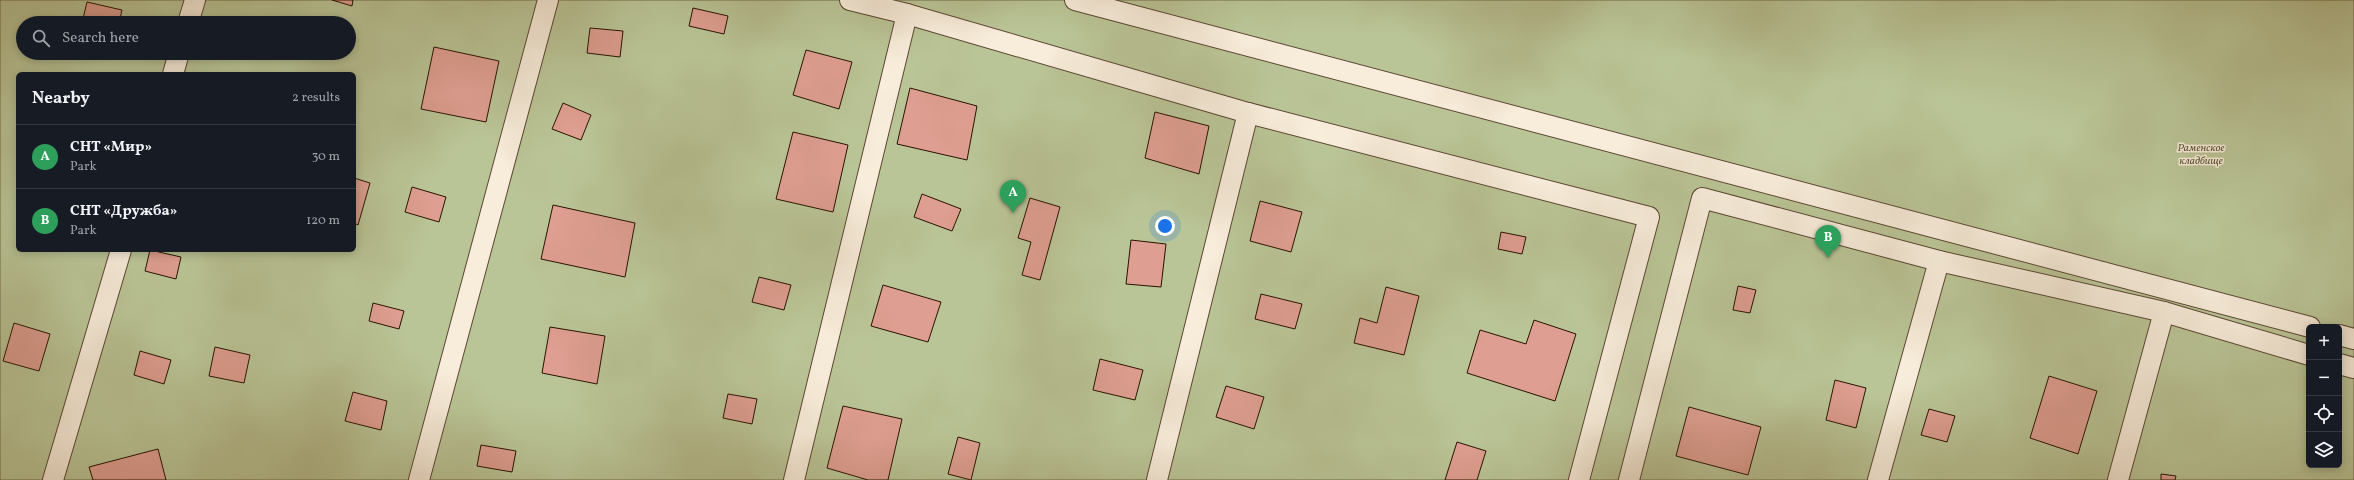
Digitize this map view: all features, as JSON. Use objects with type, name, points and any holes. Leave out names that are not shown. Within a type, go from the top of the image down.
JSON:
[{"type":"lane","points":[[190,16],[195,0]]},
{"type":"lane","points":[[419,480],[548,0]]},
{"type":"lane","points":[[850,0],[907,14],[1248,113],[1649,217],[1579,480]]},
{"type":"lane","points":[[1075,0],[2306,326]]},
{"type":"lane","points":[[794,480],[907,14]]},
{"type":"lane","points":[[174,72],[178,60]]},
{"type":"lane","points":[[1156,480],[1248,113]]},
{"type":"lane","points":[[1628,480],[1702,198],[1939,261],[2164,312],[2306,354]]},
{"type":"lane","points":[[53,480],[120,252]]},
{"type":"lane","points":[[1878,480],[1939,261]]},
{"type":"lane","points":[[2118,480],[2164,312]]},
{"type":"lane","points":[[2342,336],[2354,339]]},
{"type":"lane","points":[[2342,365],[2354,368]]},
{"type":"green space","name":"Раменское кладбище","points":[[0,0],[2354,0],[2354,480],[0,480]]},
{"type":"building","points":[[332,0],[353,0],[352,6]]},
{"type":"building","points":[[87,2],[122,10],[121,16],[84,16]]},
{"type":"building","points":[[693,8],[728,16],[724,34],[689,26]]},
{"type":"building","points":[[590,28],[623,31],[620,57],[587,53]]},
{"type":"building","points":[[434,47],[499,61],[486,122],[421,109]]},
{"type":"building","points":[[806,50],[852,62],[839,109],[793,95]]},
{"type":"building","points":[[910,88],[977,106],[967,160],[897,144]]},
{"type":"building","points":[[563,103],[591,115],[581,140],[552,129]]},
{"type":"building","points":[[1155,112],[1209,126],[1199,174],[1145,158]]},
{"type":"building","points":[[793,132],[848,145],[833,212],[776,199]]},
{"type":"building","points":[[356,179],[370,183],[358,225],[356,224]]},
{"type":"building","points":[[412,187],[446,197],[439,222],[405,212]]},
{"type":"building","points":[[922,194],[961,209],[952,231],[914,217]]},
{"type":"building","points":[[1030,198],[1060,207],[1040,280],[1022,275],[1031,242],[1018,238]]},
{"type":"building","points":[[1260,201],[1302,212],[1291,252],[1250,241]]},
{"type":"building","points":[[553,205],[635,223],[625,277],[541,259]]},
{"type":"building","points":[[1501,232],[1526,237],[1522,254],[1498,249]]},
{"type":"building","points":[[1131,240],[1166,244],[1161,287],[1126,284]]},
{"type":"building","points":[[150,252],[159,252],[181,257],[176,279],[145,271]]},
{"type":"building","points":[[759,277],[791,285],[784,310],[752,302]]},
{"type":"building","points":[[883,285],[941,302],[928,342],[871,326]]},
{"type":"building","points":[[1738,286],[1756,290],[1750,313],[1733,310]]},
{"type":"building","points":[[1386,287],[1419,296],[1404,355],[1354,343],[1360,318],[1377,323]]},
{"type":"building","points":[[1261,294],[1302,304],[1295,329],[1255,319]]},
{"type":"building","points":[[373,303],[404,311],[399,329],[369,321]]},
{"type":"building","points":[[1534,320],[1576,334],[1555,401],[1467,373],[1480,330],[1526,344]]},
{"type":"building","points":[[14,323],[50,334],[39,371],[3,361]]},
{"type":"building","points":[[550,327],[605,336],[597,384],[542,373]]},
{"type":"building","points":[[215,347],[250,355],[244,383],[209,376]]},
{"type":"building","points":[[140,351],[171,360],[164,384],[134,375]]},
{"type":"building","points":[[1100,359],[1143,370],[1135,400],[1093,390]]},
{"type":"building","points":[[2049,376],[2097,391],[2078,454],[2030,438]]},
{"type":"building","points":[[1835,380],[1866,388],[1856,428],[1826,420]]},
{"type":"building","points":[[1226,386],[1264,397],[1254,429],[1216,417]]},
{"type":"building","points":[[353,392],[387,401],[381,430],[345,421]]},
{"type":"building","points":[[728,394],[757,399],[752,424],[723,418]]},
{"type":"building","points":[[843,406],[902,419],[888,480],[868,480],[827,468]]},
{"type":"building","points":[[1689,407],[1761,427],[1748,475],[1676,456]]},
{"type":"building","points":[[1929,409],[1955,416],[1947,442],[1921,435]]},
{"type":"building","points":[[958,437],[980,443],[971,480],[948,474]]},
{"type":"building","points":[[1457,442],[1486,451],[1477,480],[1445,480]]},
{"type":"building","points":[[481,445],[516,451],[512,472],[477,466]]},
{"type":"building","points":[[158,449],[166,480],[93,480],[89,467]]},
{"type":"building","points":[[2161,474],[2176,476],[2175,480],[2161,480]]},
{"type":"place","name":"СНТ «Мир»","points":[[1013,213]]},
{"type":"place","name":"СНТ «Дружба»","points":[[1828,258]]}]
